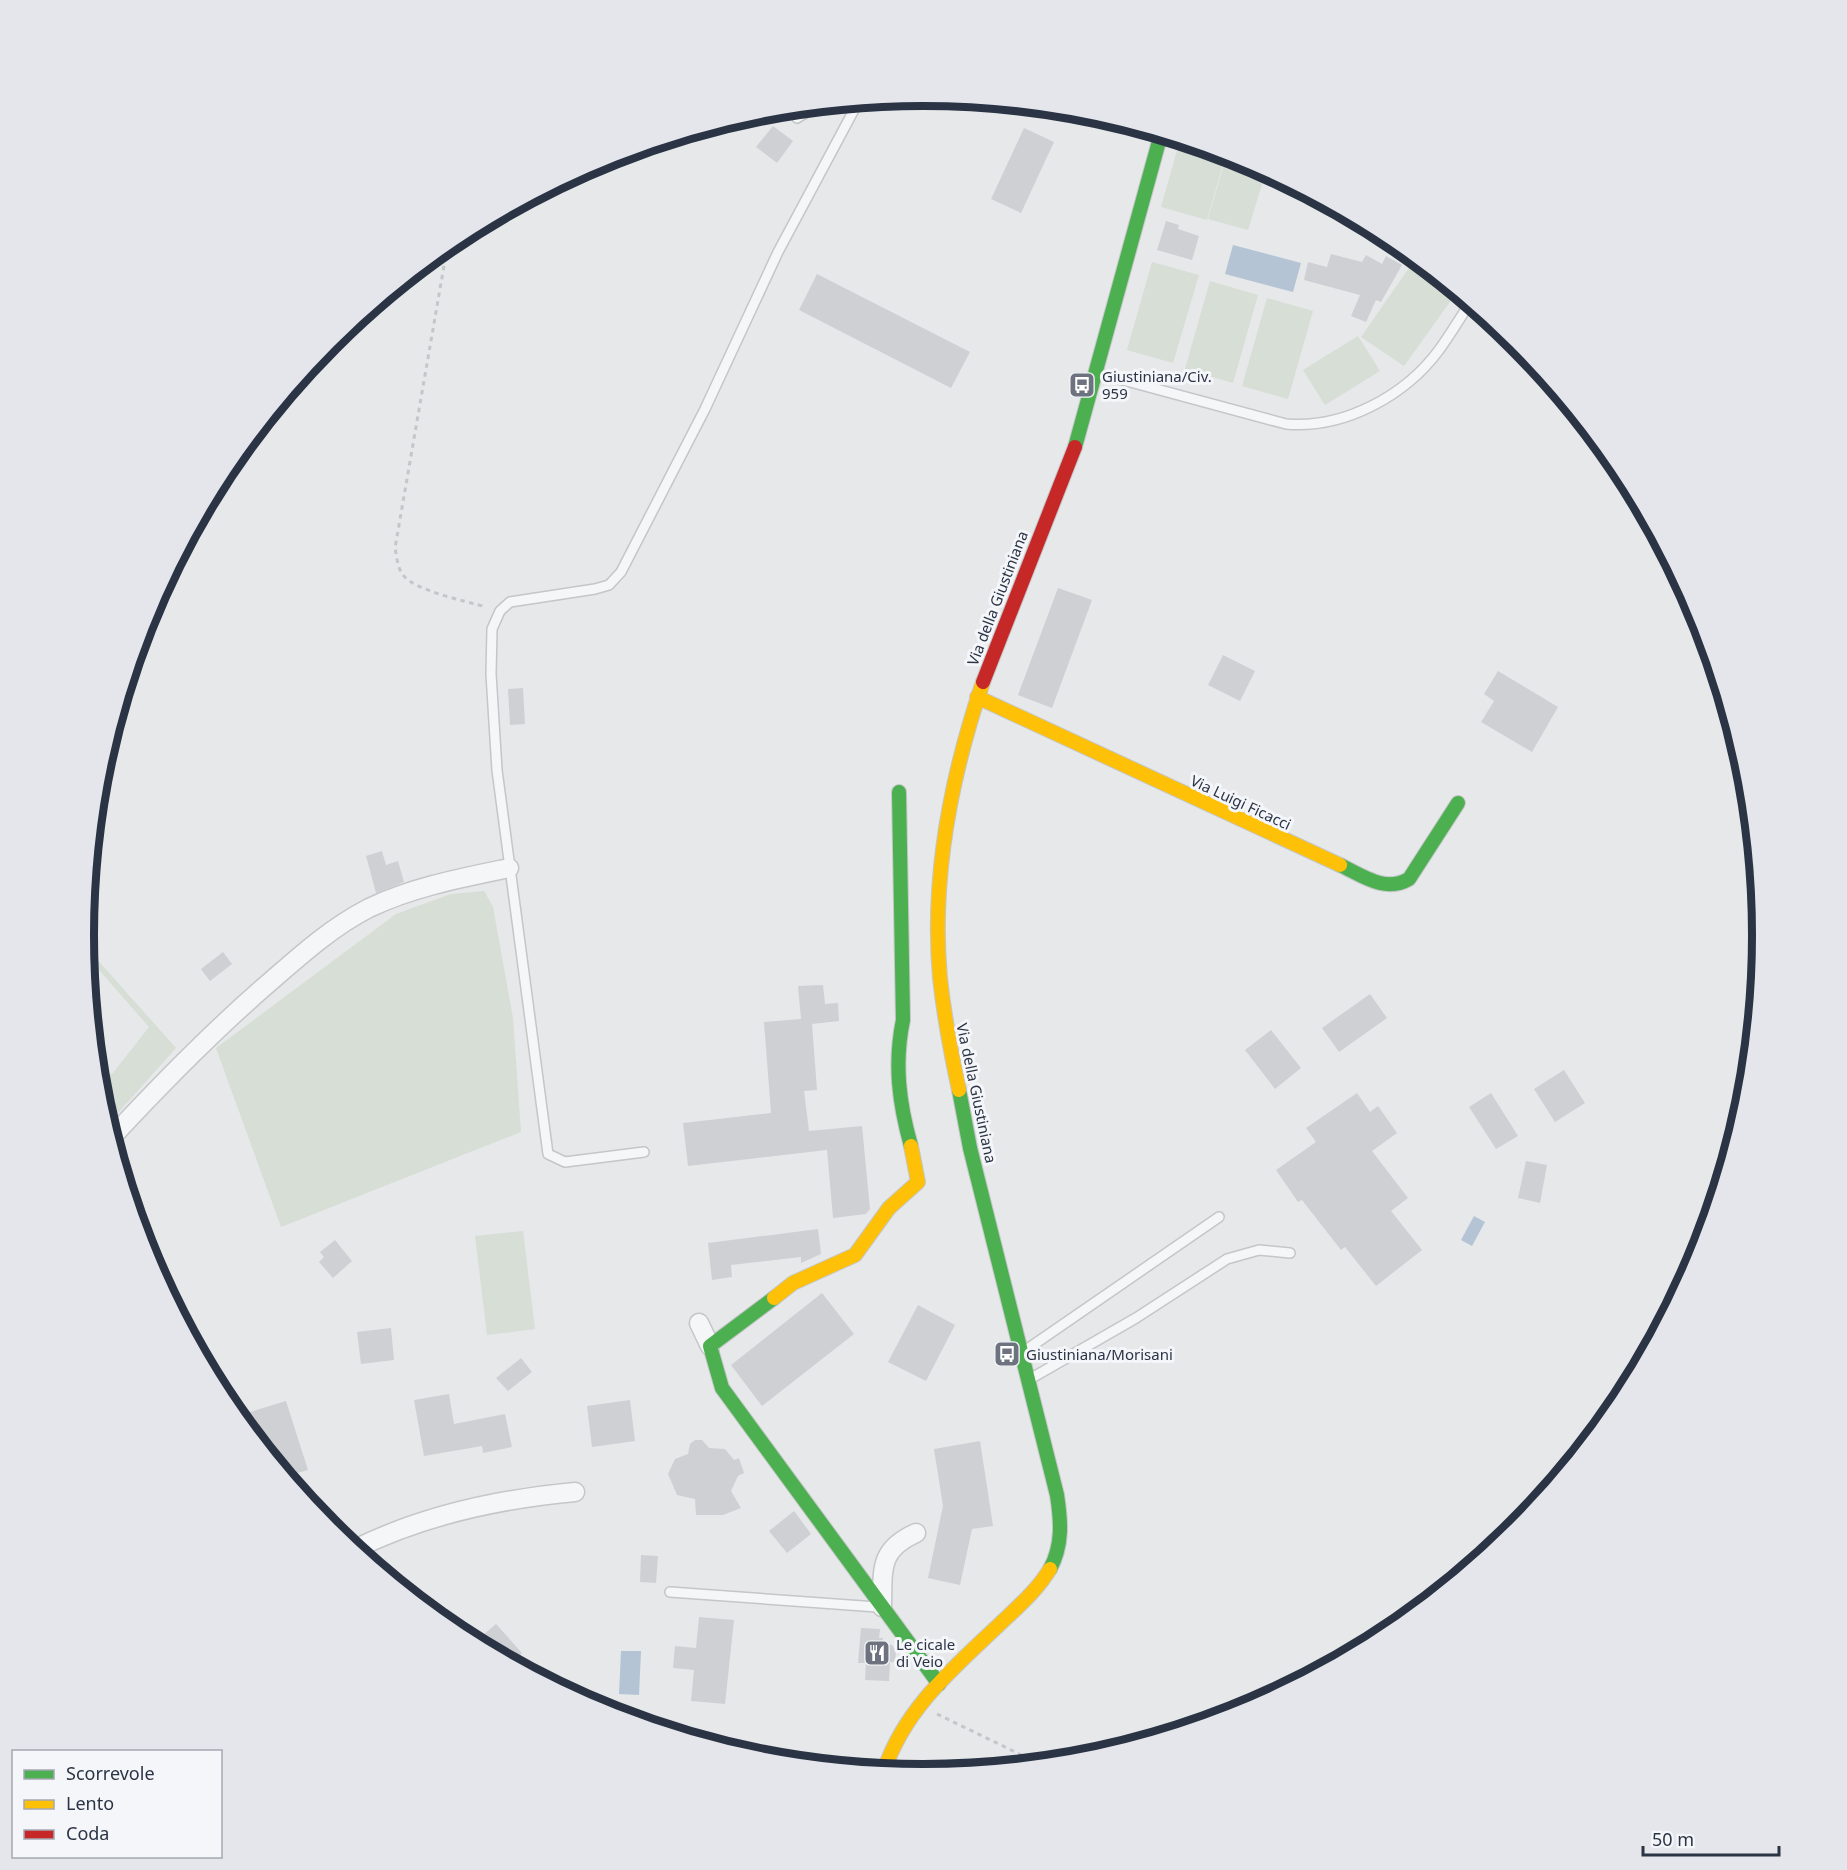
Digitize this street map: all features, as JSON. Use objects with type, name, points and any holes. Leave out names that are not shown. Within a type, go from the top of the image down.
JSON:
[{"type":"street","name":"Via della Giustiniana","points":[[887,1763],[897,1736],[920,1705],[1035,1590],[1058,1551],[1060,1511],[1030,1379],[970,1148],[948,1036],[940,976],[939,900],[946,822],[956,772],[977,697],[995,646],[1073,452],[1097,373],[1139,206],[1159,140]]},
{"type":"street","name":"Via Luigi Ficacci","points":[[977,697],[1381,884],[1397,886],[1409,879],[1458,803]]},
{"type":"street","points":[[710,1346],[793,1283],[855,1255],[889,1208],[918,1182],[918,1172],[896,1091],[896,1048],[903,1020],[899,792]]},
{"type":"street","points":[[118,1130],[200,1044],[309,948],[340,924],[379,904],[421,888],[509,868]]},
{"type":"street","points":[[699,1323],[710,1346],[722,1388],[939,1684]]},
{"type":"street","points":[[363,1545],[457,1510],[529,1496],[574,1492]]},
{"type":"street","points":[[882,1607],[886,1556],[897,1541],[916,1533]]},
{"type":"lane","points":[[644,1152],[565,1162],[548,1154],[497,770],[491,674],[492,629],[500,611],[510,603],[595,590],[609,585],[621,572],[705,409],[778,252],[854,109]]},
{"type":"lane","points":[[797,118],[802,115]]},
{"type":"lane","points":[[1097,373],[1286,424],[1332,422],[1377,403],[1412,378],[1439,350],[1466,309]]},
{"type":"lane","points":[[1023,1352],[1219,1217]]},
{"type":"lane","points":[[1030,1379],[1136,1318],[1227,1259],[1259,1250],[1290,1253]]},
{"type":"lane","points":[[670,1592],[882,1607]]},
{"type":"path","points":[[445,259],[395,548],[403,576],[415,585],[500,611]]},
{"type":"path","points":[[920,1705],[1027,1757]]},
{"type":"shaded area","points":[[1178,146],[1224,163],[1207,220],[1161,207]]},
{"type":"shaded area","points":[[1224,163],[1264,179],[1248,230],[1208,219]]},
{"type":"shaded area","points":[[1152,262],[1199,275],[1173,363],[1127,350]]},
{"type":"shaded area","points":[[1411,265],[1453,298],[1404,366],[1361,337]]},
{"type":"shaded area","points":[[1210,281],[1258,295],[1233,383],[1185,369]]},
{"type":"shaded area","points":[[1267,298],[1313,311],[1288,399],[1242,386]]},
{"type":"shaded area","points":[[1358,336],[1380,371],[1325,405],[1303,370]]},
{"type":"shaded area","points":[[484,891],[493,907],[513,1018],[521,1132],[281,1227],[216,1048],[396,914],[451,894]]},
{"type":"shaded area","points":[[95,957],[176,1048],[115,1116],[107,1076],[113,1073],[149,1027],[95,965]]},
{"type":"shaded area","points":[[523,1231],[535,1329],[487,1335],[475,1236]]},
{"type":"water","points":[[1233,245],[1301,263],[1293,292],[1225,274]]},
{"type":"water","points":[[1474,1216],[1485,1222],[1472,1246],[1461,1240]]},
{"type":"water","points":[[621,1651],[641,1651],[639,1695],[619,1694]]},
{"type":"building","points":[[773,126],[793,141],[777,163],[756,147]]},
{"type":"building","points":[[1024,128],[1054,142],[1021,213],[991,199]]},
{"type":"building","points":[[1166,221],[1179,225],[1178,229],[1199,236],[1192,260],[1157,250]]},
{"type":"building","points":[[1331,254],[1362,262],[1366,255],[1382,264],[1386,256],[1402,265],[1381,302],[1376,300],[1366,322],[1351,316],[1360,295],[1304,280],[1308,262],[1327,267]]},
{"type":"building","points":[[817,274],[970,352],[951,388],[799,310]]},
{"type":"building","points":[[1058,588],[1092,600],[1052,708],[1018,695]]},
{"type":"building","points":[[1223,655],[1255,671],[1240,701],[1208,685]]},
{"type":"building","points":[[1498,671],[1558,707],[1532,752],[1481,722],[1494,701],[1484,694]]},
{"type":"building","points":[[523,688],[525,724],[510,725],[508,689]]},
{"type":"building","points":[[382,851],[386,865],[398,861],[404,882],[376,893],[366,856]]},
{"type":"building","points":[[223,952],[232,964],[210,981],[201,969]]},
{"type":"building","points":[[823,985],[825,1004],[838,1003],[839,1021],[812,1024],[817,1090],[804,1091],[809,1131],[862,1126],[870,1209],[866,1214],[833,1218],[827,1150],[688,1166],[683,1123],[771,1113],[764,1022],[801,1019],[798,986]]},
{"type":"building","points":[[1370,994],[1387,1018],[1339,1052],[1322,1028]]},
{"type":"building","points":[[1271,1030],[1301,1068],[1275,1089],[1245,1050]]},
{"type":"building","points":[[1564,1070],[1585,1103],[1555,1122],[1534,1089]]},
{"type":"building","points":[[1357,1093],[1370,1112],[1378,1106],[1397,1133],[1372,1151],[1408,1198],[1391,1211],[1422,1250],[1376,1286],[1345,1247],[1341,1250],[1302,1200],[1298,1202],[1276,1170],[1316,1142],[1306,1128]]},
{"type":"building","points":[[1491,1093],[1518,1136],[1496,1149],[1469,1107]]},
{"type":"building","points":[[1526,1161],[1547,1165],[1540,1203],[1518,1198]]},
{"type":"building","points":[[818,1229],[821,1254],[801,1263],[801,1257],[731,1265],[732,1277],[712,1280],[708,1243]]},
{"type":"building","points":[[335,1240],[352,1261],[333,1278],[319,1262],[324,1257],[320,1252]]},
{"type":"building","points":[[822,1293],[854,1334],[762,1406],[731,1365]]},
{"type":"building","points":[[918,1305],[955,1325],[926,1381],[888,1362]]},
{"type":"building","points":[[391,1328],[394,1360],[361,1364],[357,1332]]},
{"type":"building","points":[[521,1358],[532,1372],[508,1391],[496,1378]]},
{"type":"building","points":[[449,1394],[454,1424],[505,1414],[512,1447],[483,1453],[482,1446],[424,1456],[414,1400]]},
{"type":"building","points":[[630,1400],[635,1441],[592,1447],[587,1406]]},
{"type":"building","points":[[286,1401],[308,1470],[294,1474],[246,1413]]},
{"type":"building","points":[[695,1440],[702,1440],[709,1448],[725,1449],[734,1460],[739,1458],[744,1473],[738,1476],[731,1491],[741,1508],[723,1515],[696,1515],[695,1499],[677,1495],[668,1474],[675,1459],[688,1454],[690,1444]]},
{"type":"building","points":[[980,1441],[993,1526],[972,1529],[960,1585],[928,1578],[943,1506],[934,1449]]},
{"type":"building","points":[[794,1511],[811,1534],[787,1553],[769,1531]]},
{"type":"building","points":[[641,1555],[658,1556],[656,1583],[640,1582]]},
{"type":"building","points":[[699,1617],[734,1620],[725,1704],[691,1701],[694,1670],[673,1668],[675,1646],[696,1648]]},
{"type":"building","points":[[496,1624],[522,1653],[517,1657],[482,1636]]},
{"type":"building","name":"Le cicale di Veio","points":[[861,1628],[880,1629],[879,1638],[883,1638],[882,1644],[892,1645],[896,1651],[895,1662],[890,1662],[889,1681],[865,1680],[866,1663],[858,1663]]},
{"type":"traffic: fast","points":[[1075,447],[1159,141]]},
{"type":"traffic: fast","points":[[899,792],[903,1020],[898,1068],[903,1114],[911,1146]]},
{"type":"traffic: fast","points":[[1340,865],[1383,884],[1400,883],[1409,879],[1458,803]]},
{"type":"traffic: fast","points":[[959,1090],[970,1148],[1057,1495],[1060,1533],[1057,1551],[1050,1569]]},
{"type":"traffic: fast","points":[[774,1298],[710,1346],[722,1388],[939,1684]]},
{"type":"traffic: slow","points":[[959,1090],[940,978],[938,903],[941,865],[953,791],[983,682]]},
{"type":"traffic: slow","points":[[977,697],[1340,865]]},
{"type":"traffic: slow","points":[[774,1298],[793,1283],[855,1255],[889,1208],[918,1182],[911,1146]]},
{"type":"traffic: slow","points":[[887,1763],[893,1748],[918,1707],[950,1671],[1028,1597],[1050,1569]]},
{"type":"traffic: jam","points":[[983,682],[1075,447]]},
{"type":"place","name":"Giustiniana/Civ. 959","points":[[1082,385]]},
{"type":"place","name":"Giustiniana/Morisani","points":[[1007,1354]]},
{"type":"place","name":"Le cicale di Veio","points":[[877,1653]]}]
